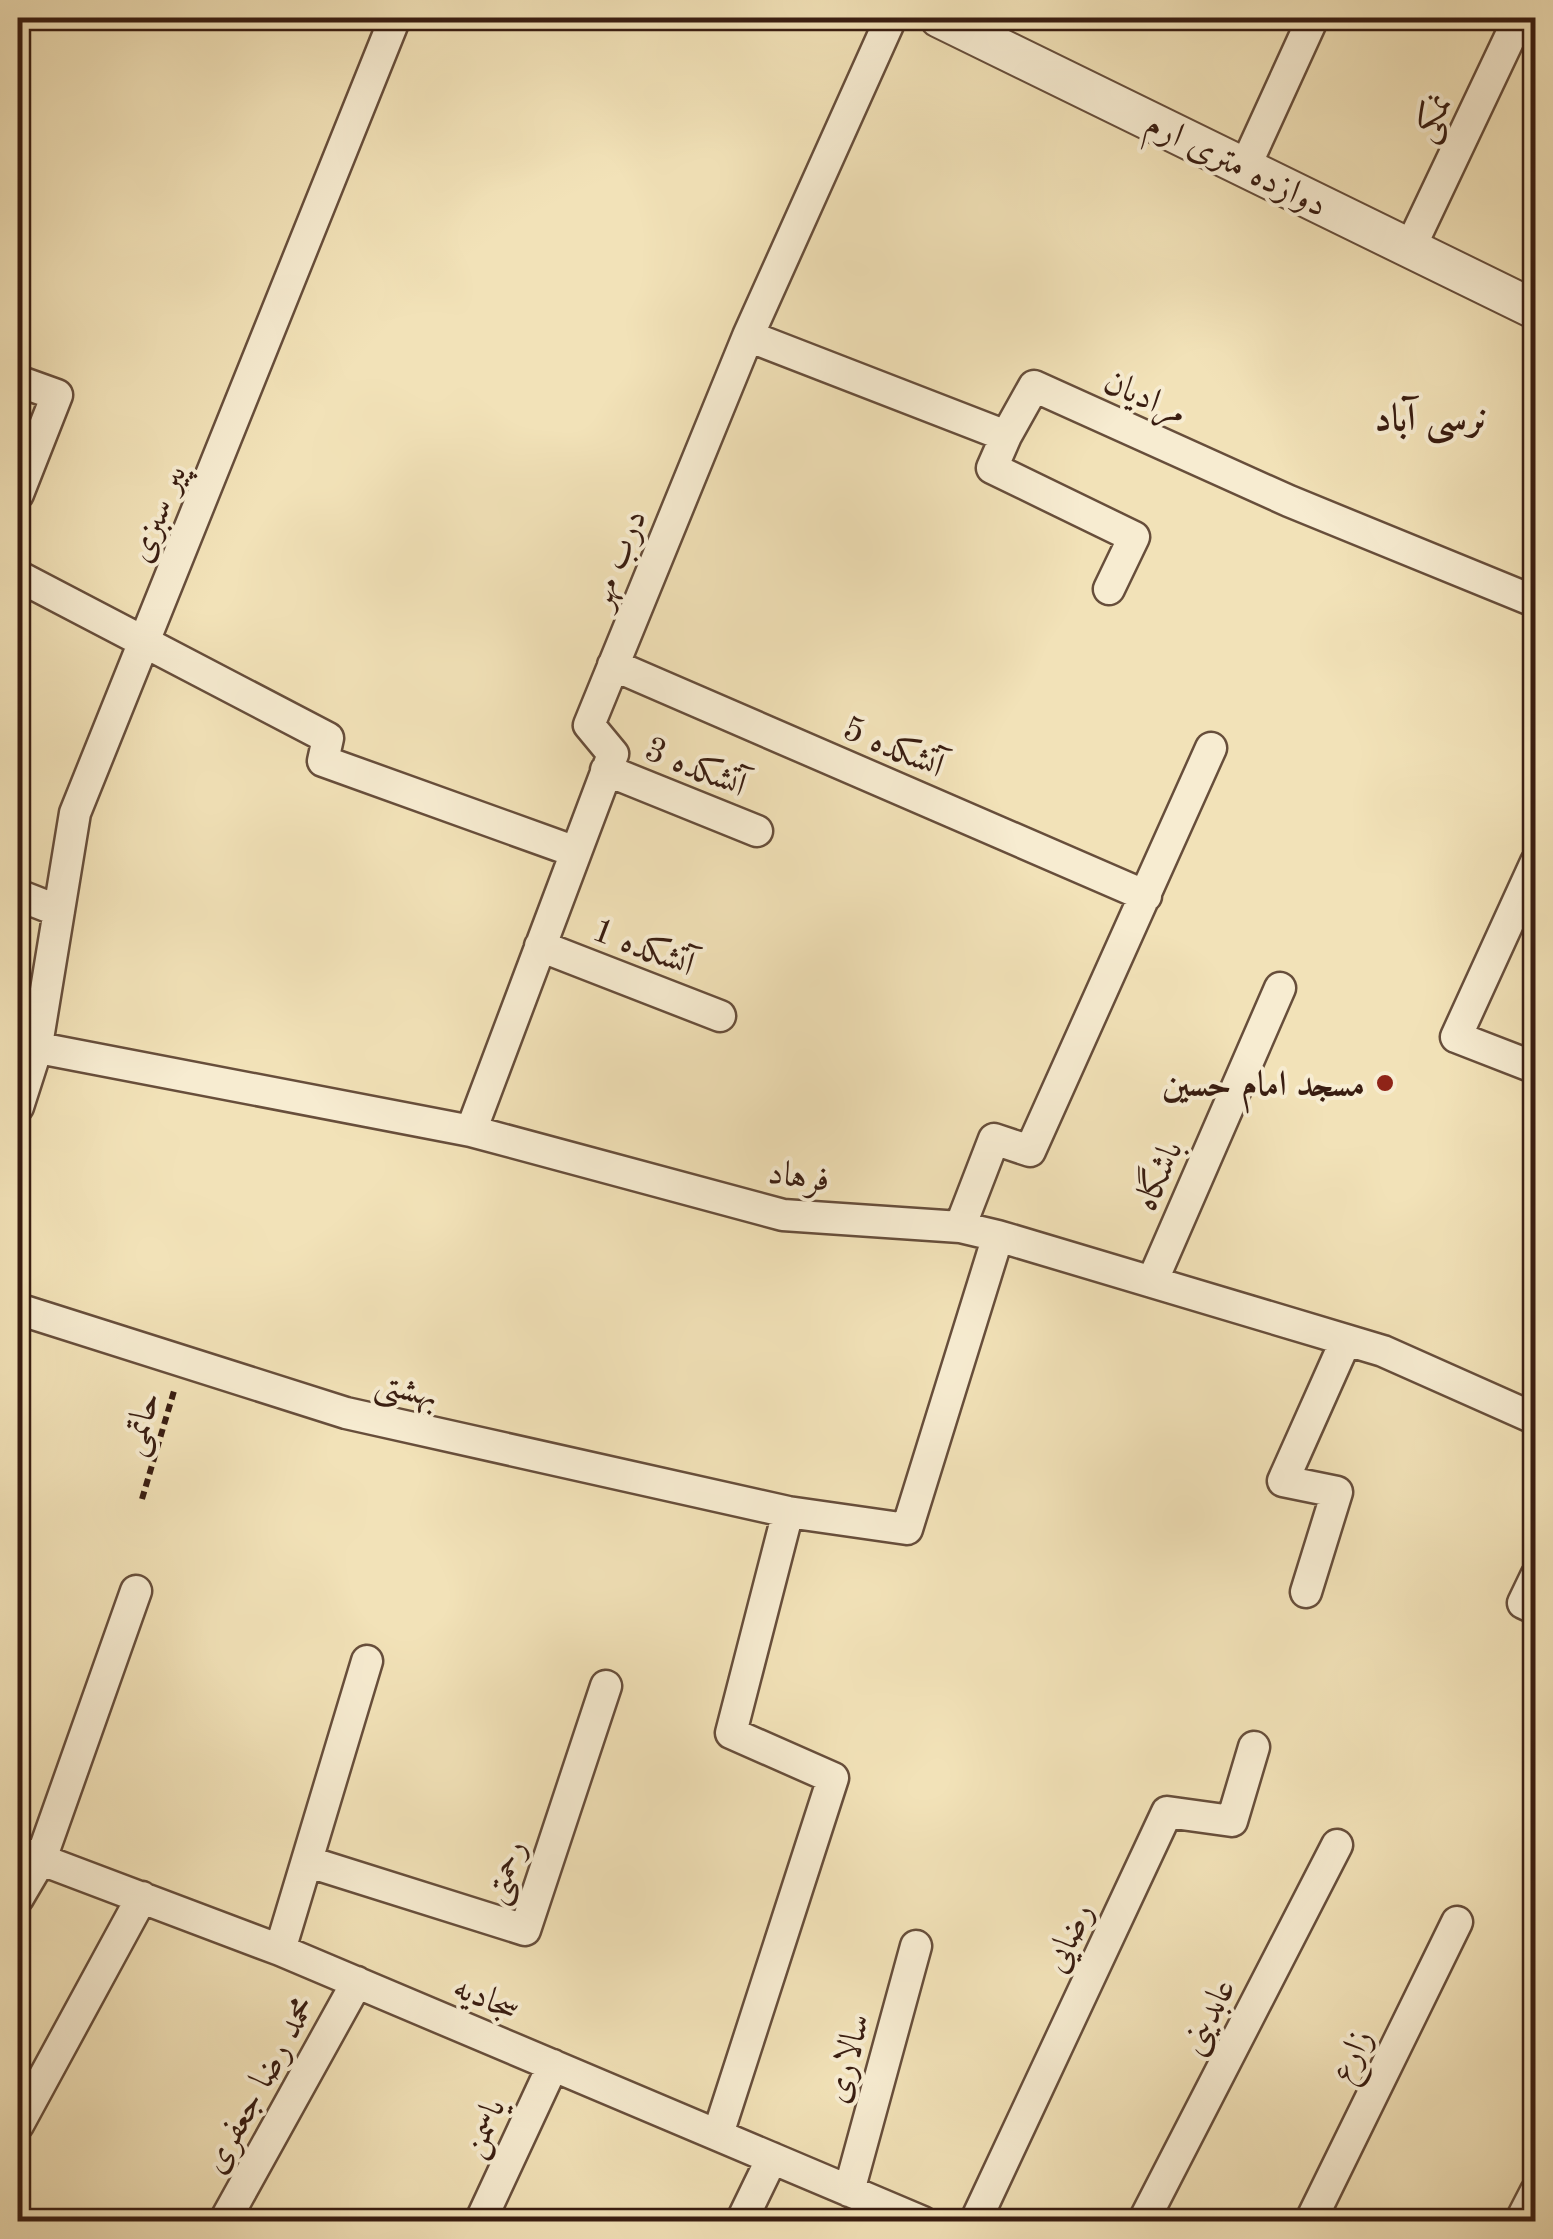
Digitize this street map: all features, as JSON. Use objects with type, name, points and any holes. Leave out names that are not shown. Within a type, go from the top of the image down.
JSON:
[{"type":"street","name":"پیر سبزی","points":[[18,1107],[27,1048],[60,911],[76,813],[396,18]]},
{"type":"street","name":"درب مهر","points":[[606,770],[613,754],[589,725],[748,336],[890,18]]},
{"type":"street","name":"دوازده متری ارم","points":[[939,18],[1536,310]]},
{"type":"street","points":[[1245,167],[1313,18]]},
{"type":"street","name":"نمکی","points":[[1410,248],[1520,18]]},
{"type":"street","points":[[748,336],[1006,436],[992,468],[1134,537],[1109,590]]},
{"type":"street","points":[[18,380],[57,395],[18,494]]},
{"type":"street","name":"مرادیان","points":[[1006,436],[1034,386],[1289,501],[1536,602]]},
{"type":"street","points":[[18,576],[328,738],[323,761],[576,852]]},
{"type":"street","name":"آتشکده 5","points":[[613,665],[1146,896]]},
{"type":"street","points":[[960,1227],[994,1139],[1030,1151],[1211,748]]},
{"type":"street","points":[[472,1131],[606,770]]},
{"type":"street","name":"آتشکده 3","points":[[606,770],[757,832]]},
{"type":"street","points":[[1536,862],[1456,1037],[1536,1068]]},
{"type":"street","points":[[18,895],[60,911]]},
{"type":"street","name":"آتشکده 1","points":[[540,946],[720,1016]]},
{"type":"street","name":"باشگاه","points":[[1152,1282],[1280,988]]},
{"type":"street","name":"فرهاد","points":[[27,1048],[472,1131],[783,1214],[960,1227],[998,1236],[1383,1352],[1536,1418]]},
{"type":"street","name":"بهشتی","points":[[18,1309],[346,1413],[788,1512],[907,1530],[998,1236]]},
{"type":"street","points":[[1306,1592],[1338,1492],[1283,1481],[1346,1340]]},
{"type":"street","points":[[718,2134],[833,1778],[731,1734],[788,1512]]},
{"type":"street","points":[[1536,1576],[1522,1604],[1536,1609]]},
{"type":"street","points":[[18,1898],[29,1855],[136,1591]]},
{"type":"street","points":[[280,1950],[366,1661]]},
{"type":"street","name":"رحمتی","points":[[309,1862],[525,1930],[606,1686]]},
{"type":"street","name":"رضایی","points":[[975,2222],[1167,1812],[1232,1820],[1254,1748]]},
{"type":"street","name":"عابدینی","points":[[1142,2222],[1337,1845]]},
{"type":"street","name":"سجادیه","points":[[29,1855],[280,1950],[923,2222]]},
{"type":"street","points":[[18,2125],[142,1897]]},
{"type":"street","name":"زارع","points":[[1310,2222],[1457,1922]]},
{"type":"street","name":"سالاری","points":[[850,2190],[916,1946]]},
{"type":"street","name":"محمد رضا جعفری","points":[[224,2222],[357,1982]]},
{"type":"street","name":"یاسمن","points":[[480,2222],[552,2065]]},
{"type":"street","points":[[741,2222],[772,2158]]},
{"type":"street","points":[[1520,2222],[1536,2192]]},
{"type":"path","name":"حاتمی","points":[[142,1499],[183,1362]]},
{"type":"place","name":"مسجد امام حسین","points":[[1385,1083]]},
{"type":"district","name":"نرسی آباد","points":[[1431,417]]}]
